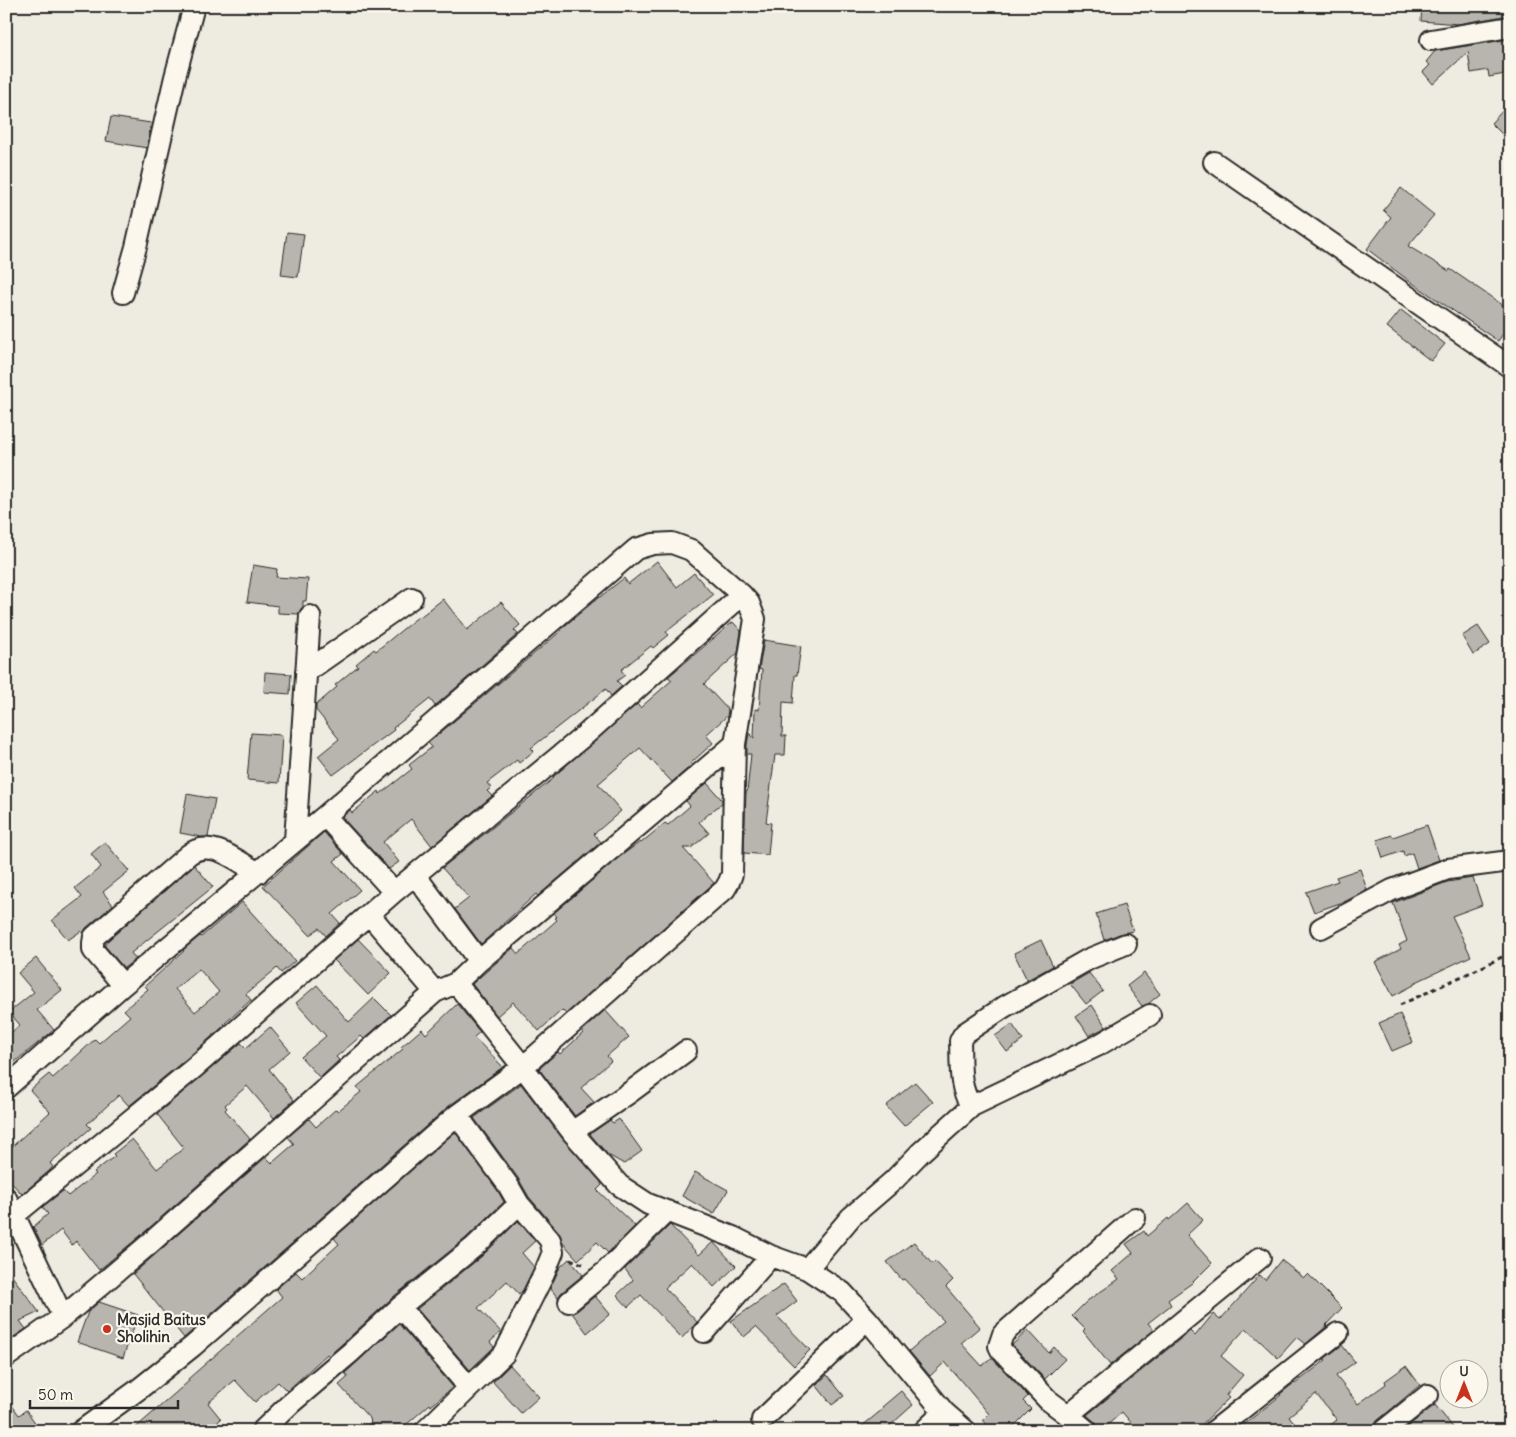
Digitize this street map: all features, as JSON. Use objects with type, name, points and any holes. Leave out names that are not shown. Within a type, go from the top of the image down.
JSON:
[{"type":"street","points":[[123,293],[136,247],[175,77],[194,6]]},
{"type":"street","points":[[1431,40],[1510,27]]},
{"type":"street","points":[[1214,162],[1510,367]]},
{"type":"street","points":[[6,1088],[123,985],[258,873],[636,549],[653,544],[672,543],[691,550],[749,603],[755,619],[735,744],[732,874],[725,890],[523,1067],[457,1115],[193,1346],[85,1429]]},
{"type":"street","points":[[63,1317],[9,1212],[194,1068],[394,892],[585,735],[742,595]]},
{"type":"street","points":[[306,672],[412,598]]},
{"type":"street","points":[[295,840],[310,616]]},
{"type":"street","points":[[6,1357],[63,1317],[148,1245],[435,992],[456,983],[735,744]]},
{"type":"street","points":[[325,816],[394,892]]},
{"type":"street","points":[[123,985],[94,950],[94,937],[194,850],[210,848],[224,852],[258,873]]},
{"type":"street","points":[[1321,928],[1392,890],[1448,869],[1510,861]]},
{"type":"street","points":[[415,875],[480,961]]},
{"type":"street","points":[[369,914],[435,992]]},
{"type":"street","points":[[972,1106],[966,1099],[962,1087],[960,1042],[962,1037],[1004,1008],[1088,959],[1126,944]]},
{"type":"street","points":[[456,983],[572,1132],[619,1185],[648,1204],[733,1237],[771,1256],[807,1269],[842,1292],[867,1319],[944,1412],[966,1431]]},
{"type":"street","points":[[807,1269],[851,1217],[894,1180],[920,1153],[972,1106],[1097,1046],[1150,1015]]},
{"type":"street","points":[[572,1132],[629,1094],[686,1051]]},
{"type":"street","points":[[425,1431],[504,1354],[553,1252],[550,1240],[519,1204],[508,1185],[457,1115]]},
{"type":"street","points":[[262,1431],[400,1307],[474,1248],[519,1204]]},
{"type":"street","points":[[569,1302],[604,1273],[667,1212]]},
{"type":"street","points":[[1087,1431],[1048,1400],[1001,1350],[1000,1342],[1003,1334],[1135,1218]]},
{"type":"street","points":[[704,1332],[771,1256]]},
{"type":"street","points":[[1068,1415],[1260,1258]]},
{"type":"street","points":[[400,1307],[461,1378],[468,1389]]},
{"type":"street","points":[[762,1420],[867,1319]]},
{"type":"street","points":[[1214,1431],[1338,1333]]},
{"type":"street","points":[[1382,1431],[1428,1395]]},
{"type":"street","points":[[924,1431],[944,1412]]},
{"type":"path","points":[[1400,1005],[1510,953]]},
{"type":"path","points":[[553,1252],[604,1273]]},
{"type":"building","points":[[1422,6],[1510,6],[1510,15],[1458,24],[1421,21]]},
{"type":"building","points":[[1510,39],[1510,73],[1489,77],[1488,70],[1471,73],[1468,52],[1433,84],[1423,72],[1430,65],[1426,62],[1435,51]]},
{"type":"building","points":[[1510,103],[1510,125],[1502,134],[1491,123]]},
{"type":"building","points":[[111,117],[151,123],[147,148],[106,141]]},
{"type":"building","points":[[1401,188],[1434,215],[1408,246],[1449,271],[1450,269],[1510,310],[1510,324],[1498,341],[1408,280],[1367,249],[1391,217],[1383,210]]},
{"type":"building","points":[[287,232],[304,234],[298,277],[281,275]]},
{"type":"building","points":[[1401,310],[1445,344],[1431,361],[1387,327]]},
{"type":"building","points":[[657,561],[677,587],[694,573],[713,595],[666,632],[669,635],[653,648],[651,646],[621,670],[625,675],[617,681],[622,686],[611,696],[606,689],[531,748],[534,751],[519,763],[517,760],[487,783],[491,788],[487,791],[492,796],[432,846],[411,819],[383,842],[399,862],[389,869],[342,817],[350,810],[352,813],[379,791],[380,794],[412,769],[409,765],[432,747],[428,743],[599,597],[624,578],[628,584]]},
{"type":"building","points":[[253,565],[277,569],[276,577],[308,579],[306,601],[303,601],[303,607],[298,614],[278,613],[278,606],[247,602]]},
{"type":"building","points":[[443,599],[467,630],[501,602],[520,625],[514,630],[518,634],[435,706],[430,699],[393,728],[394,730],[333,775],[318,756],[339,739],[316,710],[316,705],[337,687],[335,685],[358,666],[356,664],[374,649],[376,651]]},
{"type":"building","points":[[733,622],[741,631],[738,653],[704,684],[728,710],[727,716],[706,735],[713,743],[672,782],[640,748],[598,784],[621,811],[594,834],[601,842],[538,896],[536,894],[481,944],[455,909],[469,898],[442,868],[554,778],[637,704],[640,708],[672,680],[668,677]]},
{"type":"building","points":[[1478,626],[1490,644],[1473,655],[1462,636]]},
{"type":"building","points":[[764,640],[801,646],[797,675],[795,675],[793,703],[783,702],[782,736],[786,736],[785,755],[775,755],[766,822],[771,823],[768,855],[744,853],[746,792],[751,754],[747,754],[747,745],[749,733],[754,738],[755,709],[759,710],[762,670],[759,669]]},
{"type":"building","points":[[265,672],[291,674],[290,694],[264,692]]},
{"type":"building","points":[[251,733],[282,735],[279,783],[247,780]]},
{"type":"building","points":[[707,783],[722,800],[722,803],[699,822],[709,833],[691,848],[683,848],[714,883],[566,1014],[562,1010],[539,1031],[513,1002],[497,1016],[472,984],[513,948],[518,954],[557,920],[554,913],[618,858],[641,843],[665,823],[668,825],[690,806],[686,801]]},
{"type":"building","points":[[187,794],[215,799],[208,837],[180,833]]},
{"type":"building","points":[[1427,825],[1439,860],[1417,868],[1412,853],[1404,856],[1403,851],[1383,858],[1377,840],[1392,835],[1393,837]]},
{"type":"building","points":[[324,832],[343,854],[334,861],[360,890],[332,914],[340,923],[326,936],[319,928],[310,935],[263,886]]},
{"type":"building","points":[[105,842],[129,871],[103,892],[113,905],[86,928],[83,934],[81,931],[68,940],[52,920],[82,897],[75,888],[101,867],[91,854]]},
{"type":"building","points":[[194,865],[213,887],[131,953],[136,959],[124,968],[105,946],[105,943]]},
{"type":"building","points":[[1360,869],[1367,890],[1346,901],[1314,912],[1306,892],[1338,881],[1336,877]]},
{"type":"building","points":[[1473,878],[1482,905],[1452,916],[1471,956],[1414,983],[1414,985],[1393,996],[1375,962],[1401,949],[1399,945],[1407,941],[1393,903],[1447,882]]},
{"type":"building","points":[[242,902],[295,961],[281,973],[277,968],[246,994],[251,1000],[225,1025],[129,1106],[119,1095],[87,1124],[91,1128],[50,1163],[53,1167],[22,1194],[6,1177],[6,1152],[50,1112],[30,1090],[49,1074],[53,1078],[95,1039],[99,1043],[130,1016],[124,1010],[148,989],[145,986],[183,950]],"holes":[[[199,969],[219,992],[195,1012],[175,989]]]},
{"type":"building","points":[[1124,905],[1133,931],[1104,940],[1096,914]]},
{"type":"building","points":[[358,939],[391,973],[368,995],[334,960]]},
{"type":"building","points":[[1041,940],[1053,966],[1027,980],[1014,953]]},
{"type":"building","points":[[36,958],[62,990],[37,1010],[54,1030],[6,1069],[6,1037],[20,1025],[9,1012],[34,992],[18,973]]},
{"type":"building","points":[[1089,973],[1103,991],[1086,1004],[1070,984]]},
{"type":"building","points":[[1144,973],[1160,994],[1148,1004],[1142,1006],[1127,986]]},
{"type":"building","points":[[317,985],[349,1022],[374,998],[391,1015],[364,1039],[361,1036],[336,1057],[339,1060],[320,1078],[301,1057],[326,1036],[296,1003]]},
{"type":"building","points":[[457,1004],[480,1032],[474,1037],[503,1067],[449,1106],[184,1338],[133,1274],[266,1157],[272,1163],[294,1144],[288,1137],[309,1119],[316,1127],[336,1109],[338,1111],[361,1092],[357,1087],[403,1049],[401,1047],[422,1029],[426,1034]]},
{"type":"building","points":[[1092,1005],[1106,1027],[1089,1036],[1076,1016]]},
{"type":"building","points":[[605,1010],[629,1037],[607,1056],[611,1061],[581,1088],[594,1102],[575,1116],[539,1069],[558,1052],[560,1054]]},
{"type":"building","points":[[1400,1014],[1413,1042],[1392,1051],[1379,1023]]},
{"type":"building","points":[[1012,1024],[1023,1040],[1007,1052],[995,1036]]},
{"type":"building","points":[[270,1027],[290,1051],[269,1069],[294,1100],[274,1118],[247,1086],[225,1105],[227,1108],[225,1110],[250,1139],[99,1270],[76,1241],[72,1245],[61,1230],[42,1245],[33,1227],[48,1214],[42,1207],[63,1191],[68,1196],[96,1174],[94,1172],[115,1156],[113,1154],[132,1139],[157,1169],[184,1148],[157,1114],[241,1043],[246,1048]]},
{"type":"building","points":[[915,1082],[933,1102],[904,1126],[886,1106]]},
{"type":"building","points":[[521,1084],[563,1139],[600,1181],[602,1185],[597,1190],[635,1226],[608,1253],[597,1242],[578,1260],[563,1243],[559,1232],[529,1197],[518,1178],[474,1118]]},
{"type":"building","points":[[619,1119],[642,1151],[624,1164],[608,1155],[590,1134],[610,1120],[613,1123]]},
{"type":"building","points":[[455,1132],[504,1202],[466,1238],[392,1298],[329,1356],[327,1354],[287,1391],[278,1382],[255,1402],[235,1380],[208,1403],[221,1419],[208,1431],[132,1431],[282,1297],[276,1289],[296,1272],[302,1278],[339,1244],[334,1238]]},
{"type":"building","points":[[695,1172],[728,1190],[714,1214],[682,1196]]},
{"type":"building","points":[[1188,1203],[1203,1220],[1187,1235],[1212,1263],[1192,1283],[1168,1300],[1171,1305],[1148,1323],[1154,1330],[1110,1365],[1083,1331],[1085,1329],[1072,1316],[1087,1301],[1119,1279],[1112,1271],[1133,1253],[1126,1244],[1144,1231],[1147,1236]]},
{"type":"building","points":[[518,1221],[535,1241],[522,1253],[534,1267],[523,1290],[519,1294],[507,1281],[478,1308],[501,1332],[490,1342],[494,1347],[470,1370],[417,1309],[482,1256]]},
{"type":"building","points":[[670,1225],[699,1255],[713,1242],[736,1266],[714,1287],[692,1263],[665,1288],[697,1322],[682,1338],[641,1295],[628,1307],[617,1295],[633,1280],[625,1269]]},
{"type":"building","points":[[914,1242],[932,1264],[935,1261],[953,1280],[946,1287],[980,1327],[961,1343],[982,1366],[992,1358],[1028,1396],[1023,1401],[1031,1409],[1009,1431],[993,1431],[983,1420],[989,1414],[945,1362],[930,1376],[909,1351],[944,1321],[904,1279],[902,1280],[887,1262]]},
{"type":"building","points":[[569,1259],[583,1275],[561,1293],[558,1298],[550,1288],[560,1267]]},
{"type":"building","points":[[1281,1260],[1304,1278],[1308,1274],[1342,1308],[1327,1326],[1306,1344],[1297,1337],[1278,1358],[1246,1328],[1221,1356],[1243,1375],[1226,1395],[1229,1398],[1195,1431],[1138,1431],[1122,1412],[1099,1431],[1095,1422],[1087,1415],[1190,1331],[1195,1336],[1213,1314],[1220,1320],[1260,1275],[1265,1280]]},
{"type":"building","points":[[6,1268],[39,1312],[20,1321],[26,1329],[6,1342]]},
{"type":"building","points":[[784,1284],[797,1301],[777,1316],[810,1350],[794,1366],[756,1327],[744,1337],[731,1321]]},
{"type":"building","points":[[595,1296],[610,1314],[587,1333],[572,1313]]},
{"type":"building","name":"Masjid Baitus Sholihin","points":[[99,1302],[138,1315],[123,1358],[77,1342],[88,1312]]},
{"type":"building","points":[[399,1324],[453,1387],[399,1431],[361,1431],[371,1420],[339,1385],[348,1377],[345,1373]]},
{"type":"building","points":[[1028,1330],[1049,1353],[1054,1347],[1065,1359],[1045,1379],[1012,1345]]},
{"type":"building","points":[[1342,1345],[1355,1362],[1336,1376],[1358,1404],[1386,1384],[1385,1381],[1406,1366],[1420,1385],[1376,1422],[1372,1426],[1371,1431],[1322,1431],[1337,1420],[1316,1394],[1289,1416],[1301,1431],[1236,1431],[1280,1394],[1326,1360],[1324,1359]]},
{"type":"building","points":[[510,1365],[539,1397],[521,1413],[493,1382]]},
{"type":"building","points":[[827,1375],[844,1396],[832,1405],[816,1385]]},
{"type":"building","points":[[901,1391],[913,1405],[884,1431],[856,1431],[883,1409],[882,1407]]},
{"type":"building","points":[[6,1397],[19,1415],[26,1410],[41,1431],[6,1431]]},
{"type":"building","points":[[1435,1405],[1456,1431],[1402,1431]]},
{"type":"place","name":"Masjid Baitus Sholihin","points":[[107,1329]]}]
